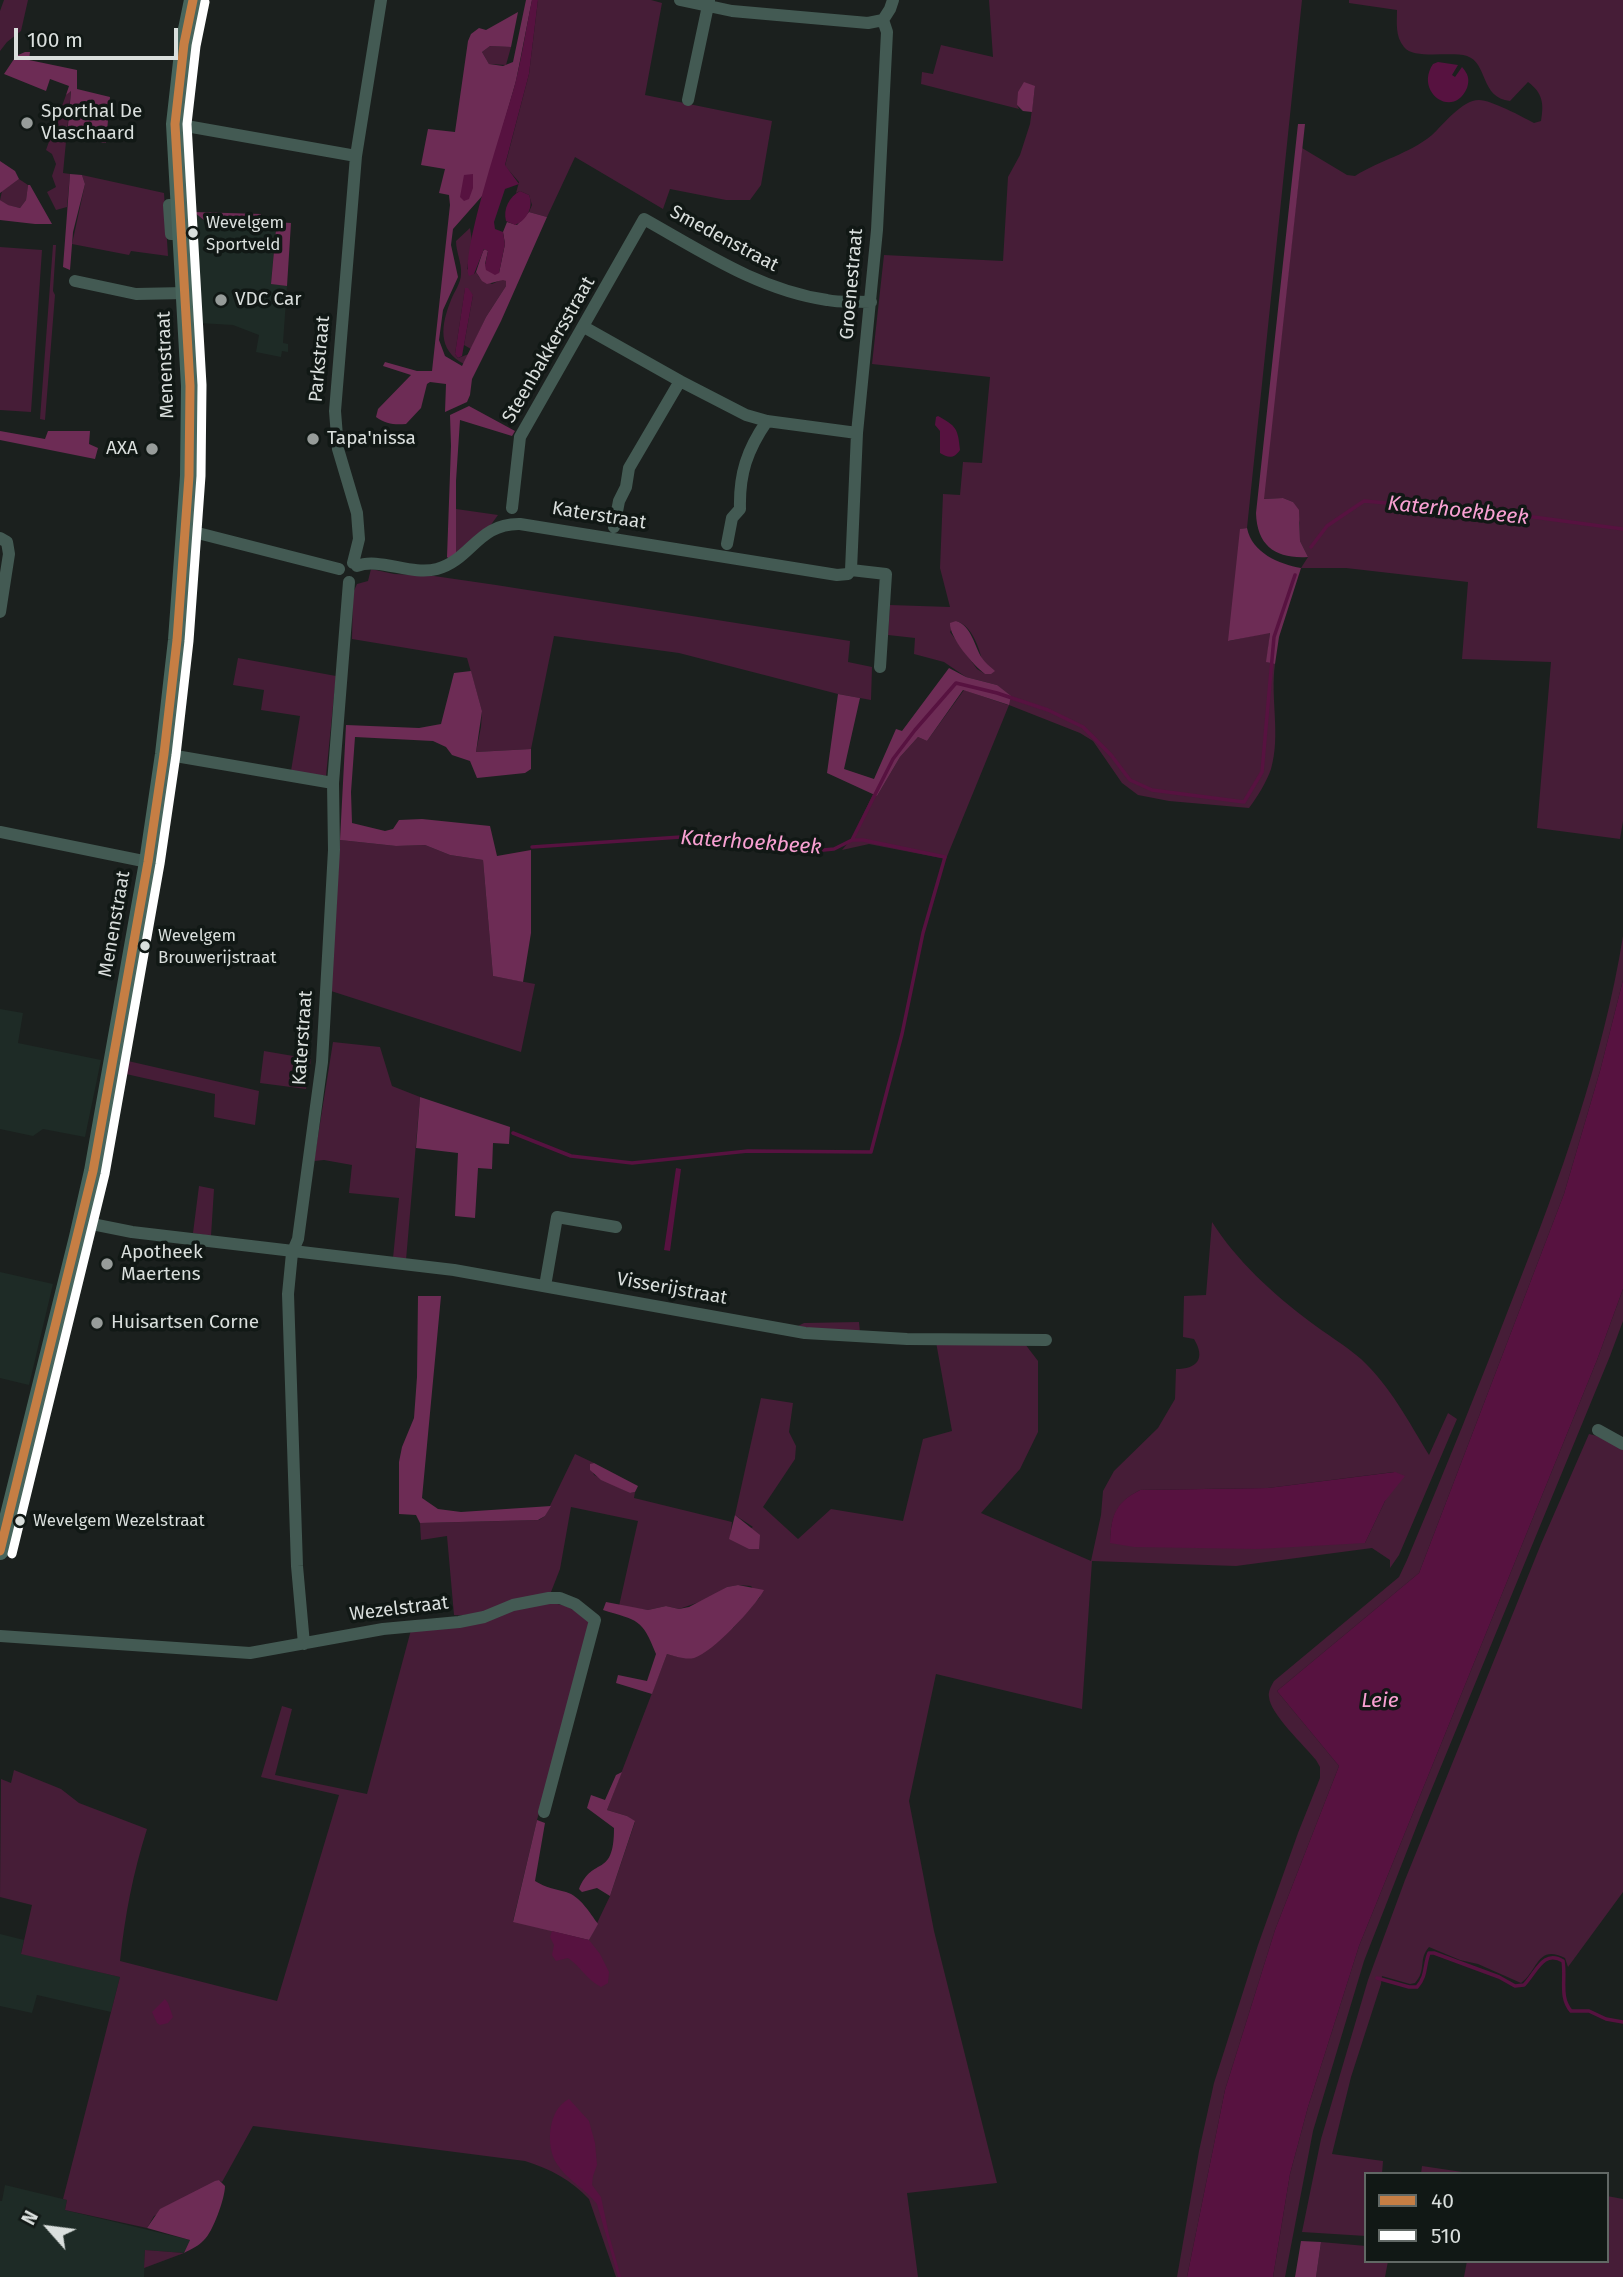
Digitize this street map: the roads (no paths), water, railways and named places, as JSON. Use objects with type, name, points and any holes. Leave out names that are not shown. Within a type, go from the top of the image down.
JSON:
[{"type":"main road","name":"Menenstraat","points":[[0,1551],[82,1222],[148,862],[164,754],[177,640],[190,476],[190,386],[175,124],[178,87],[193,0]]},
{"type":"street","name":"Parkstraat","points":[[355,565],[359,539],[357,513],[338,449],[335,411],[356,156],[381,0]]},
{"type":"street","points":[[680,0],[732,11],[868,23],[883,20],[893,0]]},
{"type":"street","points":[[688,100],[709,4]]},
{"type":"street","name":"Groenestraat","points":[[850,572],[857,433],[877,230],[887,32],[883,20]]},
{"type":"street","points":[[175,124],[356,156]]},
{"type":"street","name":"Smedenstraat","points":[[644,219],[774,288],[829,301],[871,302]]},
{"type":"street","name":"Steenbakkersstraat","points":[[512,508],[520,438],[644,219]]},
{"type":"street","name":"Menenstraat","points":[[75,281],[136,294],[185,293]]},
{"type":"street","points":[[584,327],[746,415],[767,421],[857,433]]},
{"type":"street","points":[[614,527],[629,468],[680,381]]},
{"type":"street","points":[[727,544],[733,518],[740,509],[739,495],[746,457],[767,421]]},
{"type":"street","name":"Katerstraat","points":[[355,565],[365,563],[415,571],[435,570],[453,561],[491,530],[520,524],[837,575],[850,572],[886,574],[880,667]]},
{"type":"street","points":[[186,530],[339,569]]},
{"type":"street","points":[[0,538],[7,542],[9,554],[0,612]]},
{"type":"street","points":[[343,563],[355,565],[359,572],[357,578],[349,582],[340,578],[339,569],[343,563]]},
{"type":"street","name":"Katerstraat","points":[[292,1252],[298,1239],[322,1062],[334,850],[333,783],[349,582]]},
{"type":"street","points":[[164,754],[333,783]]},
{"type":"street","points":[[0,832],[148,862]]},
{"type":"street","points":[[545,1286],[557,1217],[617,1227]]},
{"type":"street","name":"Visserijstraat","points":[[82,1222],[132,1232],[454,1270],[805,1333],[907,1339],[1046,1340]]},
{"type":"street","points":[[292,1252],[289,1294],[292,1412],[297,1566],[304,1644]]},
{"type":"street","points":[[1598,1430],[1623,1444]]},
{"type":"street","name":"Wezelstraat","points":[[0,1636],[250,1653],[383,1629],[459,1622],[484,1617],[513,1605],[560,1598],[575,1604],[595,1620],[544,1812]]},
{"type":"water","points":[[532,0],[538,0],[529,74],[505,165],[519,184],[505,189],[494,222],[495,229],[503,232],[505,244],[499,273],[495,275],[486,270],[488,251],[484,249],[474,274],[469,276],[468,263],[477,214],[515,84]]},
{"type":"water","points":[[1438,62],[1458,65],[1452,75],[1455,77],[1462,67],[1467,74],[1467,88],[1461,97],[1453,102],[1438,98],[1428,84],[1428,74],[1433,64]]},
{"type":"water","points":[[473,174],[473,188],[469,199],[464,201],[460,197],[464,175]]},
{"type":"water","points":[[520,191],[529,195],[531,204],[526,216],[515,225],[506,221],[505,212],[510,200]]},
{"type":"water","points":[[465,288],[473,295],[462,356],[458,358],[455,354]]},
{"type":"water","points":[[938,416],[952,425],[957,432],[960,450],[953,456],[940,453],[940,431],[935,425]]},
{"type":"water","name":"Leie","points":[[1623,980],[1623,1289],[1597,1360],[1359,1946],[1308,2107],[1290,2174],[1273,2277],[1187,2277],[1225,2090],[1275,1930],[1339,1766],[1277,1691],[1419,1573],[1564,1194]]},
{"type":"water","points":[[676,1168],[681,1169],[670,1251],[664,1250]]},
{"type":"water","points":[[1395,1472],[1405,1476],[1385,1501],[1365,1543],[1258,1549],[1134,1547],[1110,1543],[1116,1511],[1125,1500],[1140,1490],[1268,1488]]},
{"type":"water","points":[[552,1931],[589,1940],[609,1972],[608,1983],[601,1987],[596,1984],[568,1958],[556,1961],[552,1955]]},
{"type":"water","points":[[165,1999],[173,2017],[168,2023],[160,2025],[152,2012]]},
{"type":"water","points":[[569,2099],[589,2121],[597,2165],[592,2185],[601,2197],[621,2277],[618,2277],[597,2204],[561,2170],[553,2156],[550,2138],[553,2119],[562,2104]]},
{"type":"waterway","name":"Katerhoekbeek","points":[[1311,547],[1327,526],[1364,501],[1511,514],[1623,529]]},
{"type":"waterway","name":"Katerhoekbeek","points":[[532,847],[681,837],[813,851],[834,849],[852,840],[893,759],[956,683],[1048,710],[1083,727],[1111,755],[1130,780],[1152,790],[1244,802],[1262,772],[1274,637],[1295,575]]},
{"type":"waterway","points":[[513,1133],[571,1156],[632,1163],[748,1151],[871,1152],[902,1034],[923,933],[945,857],[852,840]]},
{"type":"waterway","points":[[1377,1978],[1417,1987],[1424,1975],[1429,1953],[1434,1953],[1499,1977],[1515,1986],[1524,1985],[1540,1964],[1550,1958],[1556,1958],[1563,1961],[1564,1994],[1571,2011],[1589,2011],[1606,2019],[1623,2022]]},
{"type":"place","name":"Sporthal De Vlaschaard","points":[[27,123]]},
{"type":"place","name":"Wevelgem Sportveld","points":[[193,233]]},
{"type":"place","name":"VDC Car","points":[[221,300]]},
{"type":"place","name":"Tapa'nissa","points":[[313,439]]},
{"type":"place","name":"AXA","points":[[152,449]]},
{"type":"place","name":"Wevelgem Brouwerijstraat","points":[[145,946]]},
{"type":"place","name":"Apotheek Maertens","points":[[107,1264]]},
{"type":"place","name":"Huisartsen Corne","points":[[97,1323]]},
{"type":"place","name":"Wevelgem Wezelstraat","points":[[20,1521]]}]
